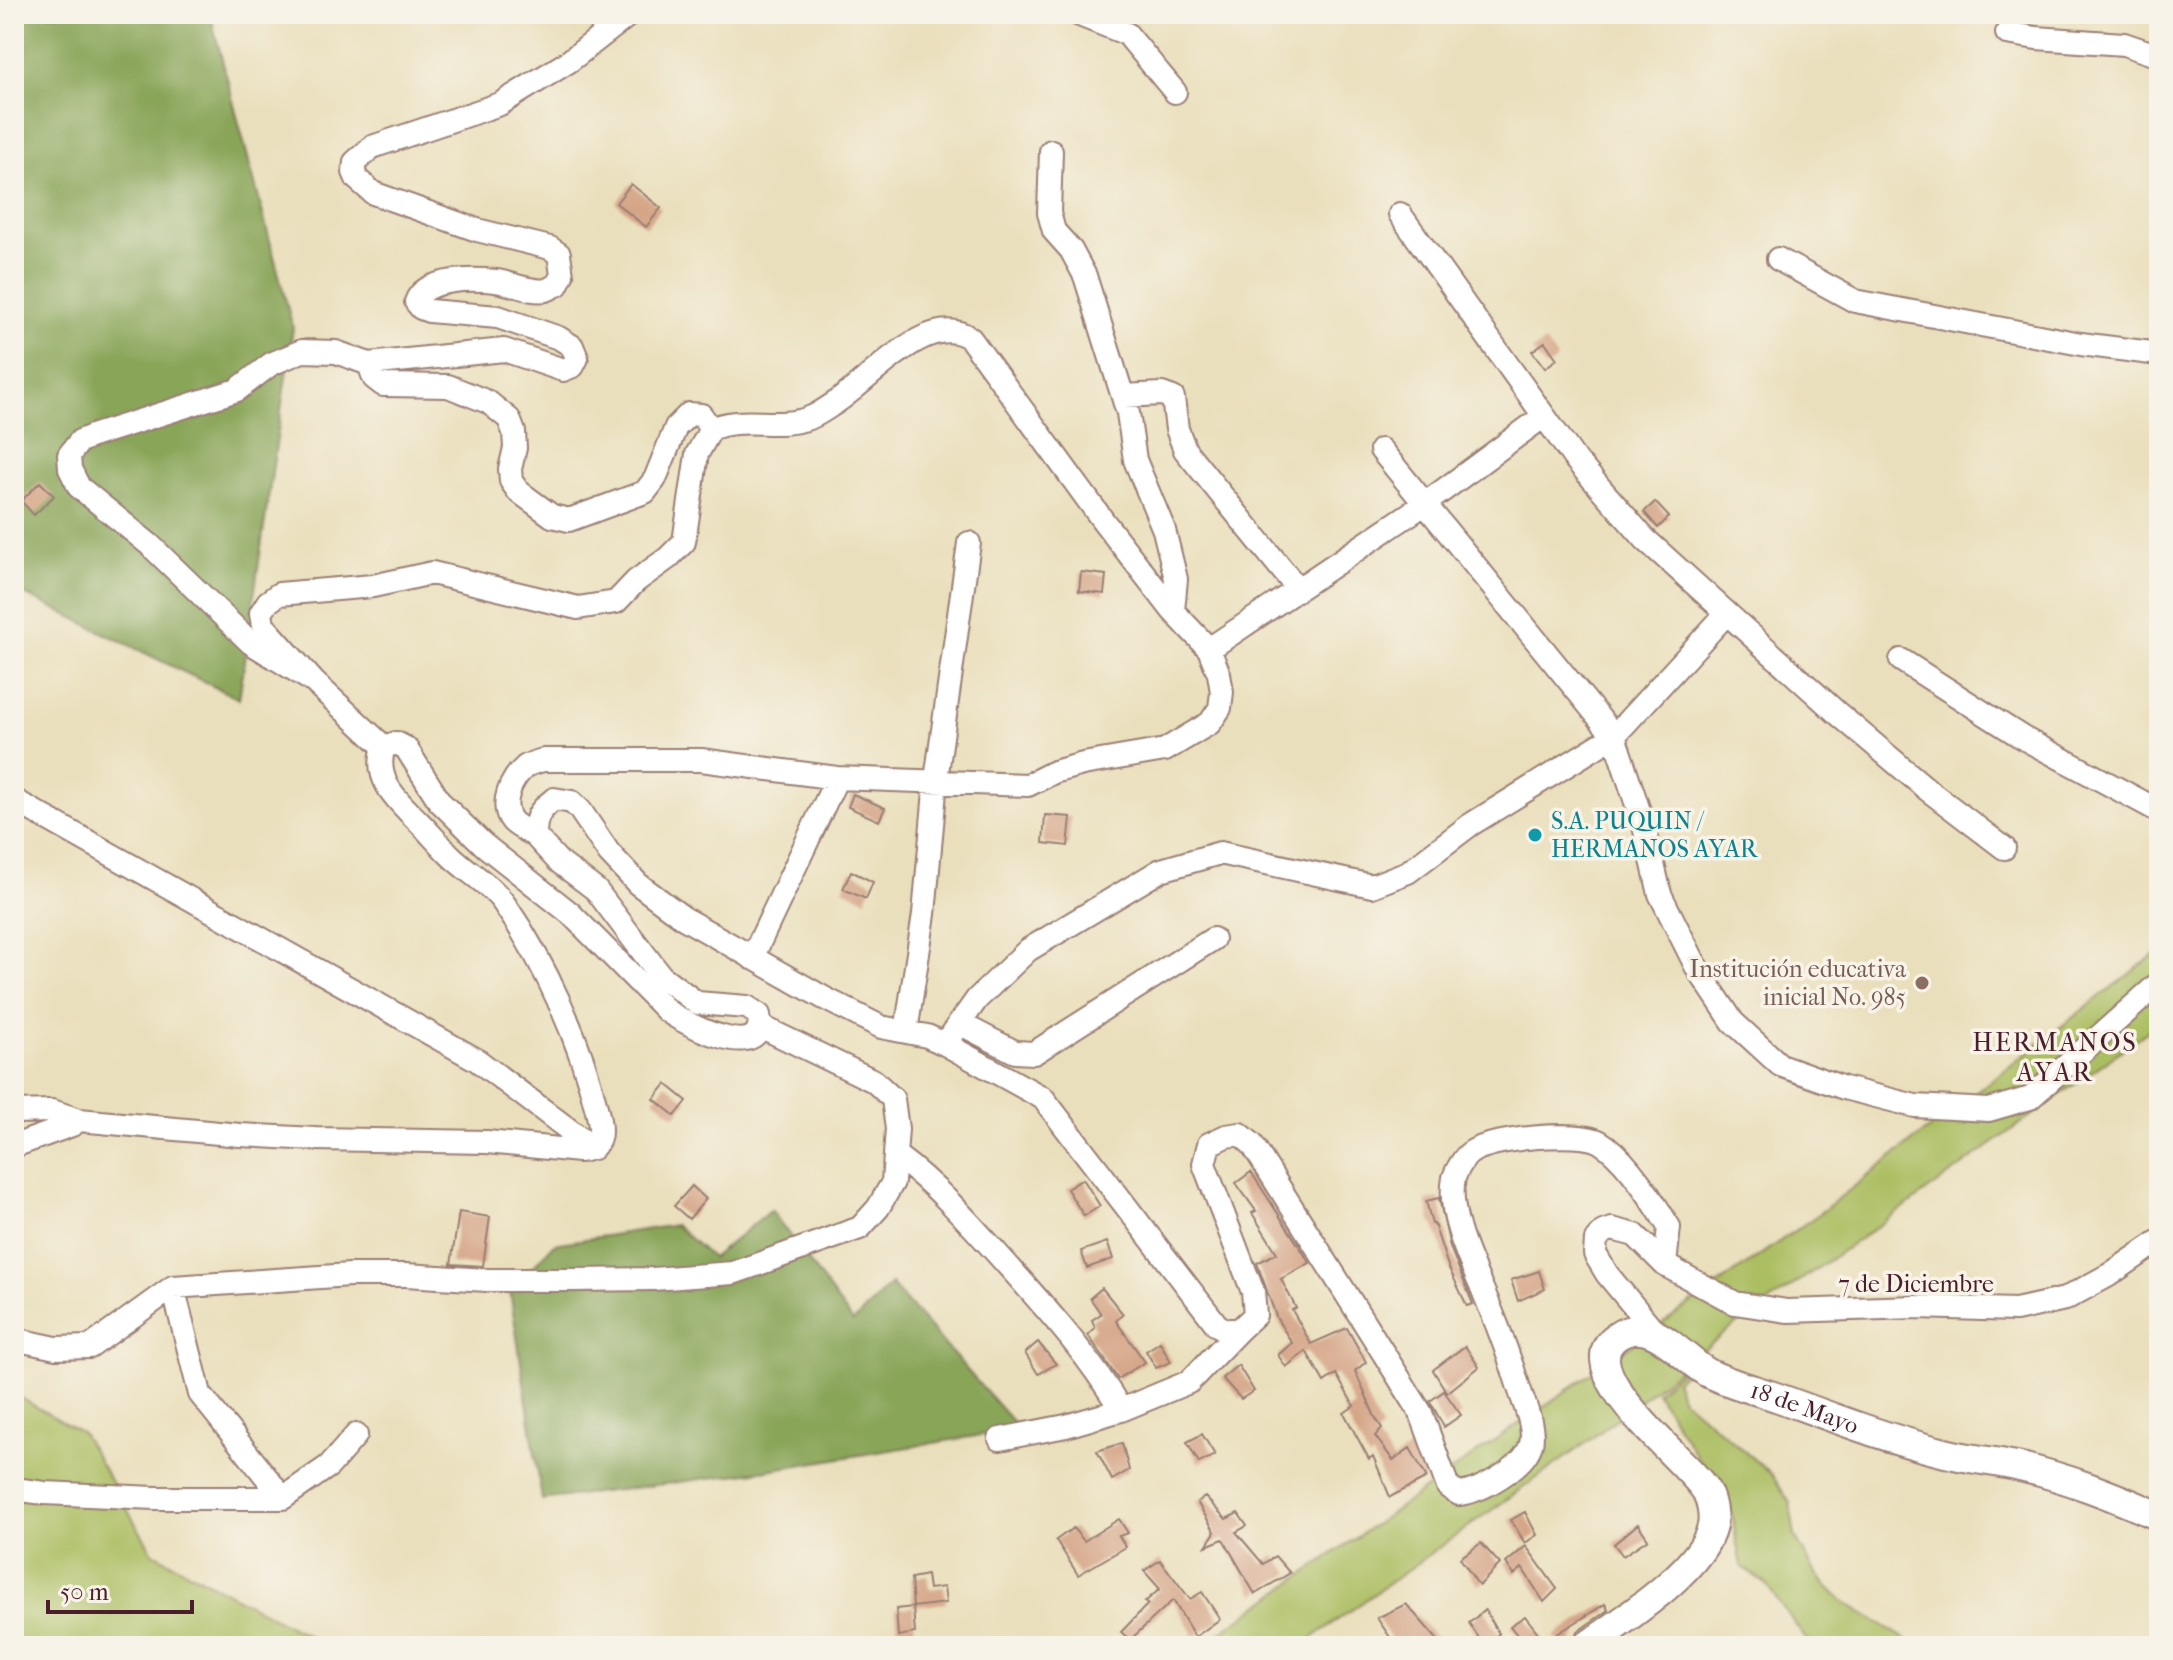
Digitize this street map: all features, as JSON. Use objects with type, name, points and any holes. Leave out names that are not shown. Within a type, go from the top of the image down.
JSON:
[{"type":"street","points":[[314,682],[251,643],[150,545],[79,487],[70,469],[69,455],[80,441],[237,390],[271,364],[302,351],[336,352],[369,364],[504,350],[563,370],[573,366],[577,358],[572,346],[559,338],[498,317],[429,311],[416,302],[419,294],[429,288],[454,281],[494,281],[544,291],[557,285],[562,275],[559,254],[550,248],[477,230],[373,193],[357,179],[355,162],[372,147],[500,104],[568,62],[630,14]]},
{"type":"street","points":[[1077,14],[1127,34],[1175,92]]},
{"type":"street","points":[[2007,33],[2124,44],[2159,56]]},
{"type":"street","points":[[1051,151],[1049,213],[1054,231],[1071,250],[1085,276],[1123,396],[1135,460],[1164,530],[1176,579],[1173,611]]},
{"type":"street","points":[[1400,214],[1574,458],[1645,539],[1916,781],[2004,848]]},
{"type":"street","points":[[1778,259],[1855,301],[2081,344],[2159,354]]},
{"type":"street","points":[[949,330],[960,331],[970,338],[1173,611],[1209,649],[1222,692],[1220,708],[1210,723],[1165,750],[1083,764],[1054,772],[1028,785],[837,778],[701,760],[543,760],[527,765],[510,788],[507,806],[512,820],[535,836],[559,862],[596,890],[661,976],[697,1003],[747,1007],[759,1015],[760,1026],[756,1035],[744,1040],[726,1039],[684,1023],[667,1011],[570,913],[484,845],[440,802],[406,748],[396,743],[384,747],[314,682],[263,625],[261,613],[268,602],[279,594],[373,586],[432,573],[578,608],[616,602],[636,581],[684,542],[697,454],[711,429],[725,424],[807,419],[838,402],[893,357],[929,334],[949,330]]},
{"type":"street","points":[[369,364],[374,378],[383,385],[448,386],[488,402],[509,419],[514,432],[511,481],[518,491],[552,516],[569,520],[645,492],[655,479],[676,427],[689,414],[701,415],[711,429]]},
{"type":"street","points":[[1123,396],[1162,394],[1173,398],[1177,429],[1185,450],[1297,588]]},
{"type":"street","points":[[1209,649],[1426,503],[1544,416]]},
{"type":"street","points":[[1381,450],[1614,736],[1644,826],[1660,894],[1697,968],[1733,1022],[1780,1065],[1844,1088],[1915,1106],[1989,1110],[2030,1098],[2159,983]]},
{"type":"street","points":[[906,1032],[924,914],[936,780],[969,543]]},
{"type":"street","points":[[945,1044],[977,999],[1028,950],[1161,870],[1220,853],[1372,886],[1408,872],[1470,825],[1614,736],[1727,613]]},
{"type":"street","points":[[1901,660],[2023,738],[2159,811]]},
{"type":"street","points":[[14,1112],[52,1111],[79,1120],[255,1136],[487,1142],[579,1151],[593,1148],[600,1141],[602,1131],[593,1092],[568,1023],[530,946],[503,901],[450,855],[390,793],[382,778],[380,762],[384,747]]},
{"type":"street","points":[[752,958],[837,778]]},
{"type":"street","points":[[535,836],[535,819],[541,810],[554,799],[572,802],[609,853],[638,884],[685,919],[881,1027],[945,1044],[1043,1098],[1217,1325],[1226,1330],[1239,1330]]},
{"type":"street","points":[[14,800],[477,1060],[593,1148]]},
{"type":"street","points":[[959,1023],[1015,1052],[1034,1053],[1213,939]]},
{"type":"street","points":[[14,1339],[56,1348],[90,1347],[173,1287],[350,1275],[560,1280],[653,1279],[733,1273],[860,1228],[887,1195],[893,1182],[897,1156],[893,1099],[874,1081],[760,1026]]},
{"type":"street","points":[[14,1146],[79,1120]]},
{"type":"street","points":[[1000,1439],[1066,1426],[1121,1410],[1189,1382],[1255,1315],[1253,1292],[1204,1164],[1209,1144],[1226,1136],[1240,1134],[1252,1144],[1421,1413],[1448,1487],[1459,1494],[1484,1488],[1521,1460],[1531,1446],[1531,1429],[1507,1351],[1456,1221],[1454,1176],[1469,1153],[1489,1144],[1564,1137],[1588,1136],[1603,1144],[1625,1165],[1669,1227],[1665,1265]]},
{"type":"street","points":[[897,1156],[924,1176],[974,1227],[1065,1328],[1099,1373],[1121,1410]]},
{"type":"street","name":"18 de Mayo","points":[[1665,1265],[1635,1235],[1625,1231],[1612,1229],[1603,1232],[1596,1240],[1595,1254],[1607,1274],[1655,1332],[1709,1374],[1888,1437],[1946,1453],[2018,1467],[2098,1490],[2159,1516]]},
{"type":"street","name":"7 de Diciembre","points":[[1665,1265],[1735,1303],[1787,1311],[1917,1307],[2016,1310],[2065,1299],[2109,1275],[2159,1241]]},
{"type":"street","points":[[173,1287],[200,1394],[283,1498]]},
{"type":"street","points":[[1587,1646],[1666,1586],[1689,1564],[1712,1526],[1712,1510],[1705,1490],[1622,1400],[1605,1361],[1609,1347],[1617,1336],[1634,1331],[1655,1332]]},
{"type":"street","points":[[14,1489],[155,1498],[283,1498],[329,1466],[356,1435]]},
{"type":"green space","points":[[14,14],[210,14],[293,328],[239,699],[14,589]]},
{"type":"green space","points":[[2159,951],[2159,1023],[1725,1333],[1586,1443],[1301,1646],[1201,1646],[1816,1216]]},
{"type":"green space","points":[[771,1210],[853,1322],[891,1284],[1019,1429],[755,1472],[542,1500],[510,1291],[554,1244],[675,1225],[712,1258]]},
{"type":"green space","points":[[1693,1360],[1696,1363],[1675,1381],[1682,1398],[1772,1475],[1790,1503],[1795,1537],[1818,1577],[1841,1600],[1917,1646],[1811,1646],[1765,1583],[1741,1566],[1731,1510],[1656,1392]]},
{"type":"green space","points":[[14,1394],[82,1433],[153,1553],[327,1646],[14,1646]]},
{"type":"building","points":[[631,184],[661,208],[646,227],[616,203]]},
{"type":"building","points":[[1545,342],[1557,359],[1545,368],[1532,351]]},
{"type":"building","points":[[40,482],[54,496],[34,515],[21,501]]},
{"type":"building","points":[[1655,502],[1669,517],[1658,528],[1644,512]]},
{"type":"building","points":[[1081,572],[1106,575],[1104,594],[1079,591]]},
{"type":"building","points":[[853,794],[885,808],[879,821],[848,807]]},
{"type":"building","points":[[1045,815],[1071,817],[1068,846],[1043,843]]},
{"type":"building","points":[[851,871],[873,882],[866,899],[843,889]]},
{"type":"building","points":[[666,1084],[687,1101],[675,1116],[654,1099]]},
{"type":"building","points":[[1251,1172],[1310,1263],[1281,1279],[1296,1308],[1292,1310],[1311,1344],[1347,1328],[1366,1362],[1355,1371],[1382,1428],[1375,1436],[1393,1460],[1410,1448],[1427,1478],[1390,1497],[1373,1456],[1369,1459],[1344,1413],[1354,1406],[1336,1374],[1324,1382],[1306,1351],[1286,1367],[1278,1355],[1292,1343],[1277,1319],[1257,1263],[1277,1253],[1252,1213],[1256,1211],[1236,1183]]},
{"type":"building","points":[[1083,1179],[1100,1206],[1084,1216],[1067,1189]]},
{"type":"building","points":[[692,1186],[706,1199],[689,1219],[674,1206]]},
{"type":"building","points":[[1439,1198],[1450,1247],[1473,1304],[1467,1306],[1448,1266],[1426,1201]]},
{"type":"building","points":[[459,1212],[490,1217],[483,1266],[451,1264]]},
{"type":"building","points":[[1107,1242],[1113,1259],[1087,1268],[1081,1251]]},
{"type":"building","points":[[1539,1271],[1545,1289],[1518,1301],[1511,1280]]},
{"type":"building","points":[[1102,1288],[1123,1314],[1116,1321],[1145,1362],[1118,1379],[1088,1335],[1095,1328],[1092,1320],[1101,1314],[1090,1298]]},
{"type":"building","points":[[1038,1342],[1056,1364],[1038,1374],[1025,1353]]},
{"type":"building","points":[[1160,1342],[1171,1362],[1156,1368],[1146,1351]]},
{"type":"building","points":[[1465,1346],[1479,1367],[1447,1393],[1433,1370]]},
{"type":"building","points":[[1238,1365],[1254,1391],[1241,1399],[1222,1378]]},
{"type":"building","points":[[1444,1391],[1461,1415],[1444,1427],[1430,1401]]},
{"type":"building","points":[[1202,1434],[1215,1455],[1199,1463],[1187,1442]]},
{"type":"building","points":[[1122,1443],[1129,1470],[1112,1480],[1097,1451]]},
{"type":"building","points":[[1205,1497],[1226,1519],[1238,1513],[1247,1526],[1236,1532],[1263,1564],[1275,1556],[1290,1573],[1255,1594],[1223,1539],[1206,1546],[1215,1532],[1197,1502]]},
{"type":"building","points":[[1525,1512],[1537,1535],[1525,1543],[1511,1520]]},
{"type":"building","points":[[1119,1519],[1128,1533],[1119,1536],[1126,1547],[1078,1575],[1056,1540],[1073,1528],[1084,1541]]},
{"type":"building","points":[[1638,1524],[1648,1539],[1623,1556],[1614,1544]]},
{"type":"building","points":[[1481,1543],[1500,1564],[1479,1586],[1460,1558]]},
{"type":"building","points":[[1526,1546],[1557,1589],[1544,1602],[1522,1568],[1514,1575],[1506,1563]]},
{"type":"building","points":[[1160,1560],[1190,1599],[1202,1592],[1220,1619],[1195,1637],[1173,1600],[1130,1640],[1121,1632],[1160,1589],[1144,1571]]},
{"type":"building","points":[[927,1575],[929,1589],[944,1587],[946,1603],[913,1607],[911,1578]]},
{"type":"building","points":[[1406,1604],[1443,1646],[1399,1646],[1392,1640],[1377,1618]]},
{"type":"building","points":[[1605,1604],[1608,1610],[1577,1632],[1570,1646],[1561,1646],[1554,1636]]},
{"type":"building","points":[[913,1607],[915,1633],[898,1636],[896,1609]]},
{"type":"building","points":[[1485,1610],[1499,1634],[1483,1644],[1469,1623]]},
{"type":"building","points":[[1525,1616],[1542,1638],[1532,1646],[1526,1646],[1510,1626]]},
{"type":"place","name":"S.A. PUQUIN / HERMANOS AYAR","points":[[1535,835]]},
{"type":"place","name":"Institución educativa inicial No. 985","points":[[1922,983]]},
{"type":"district","name":"HERMANOS AYAR","points":[[2055,1057]]}]
